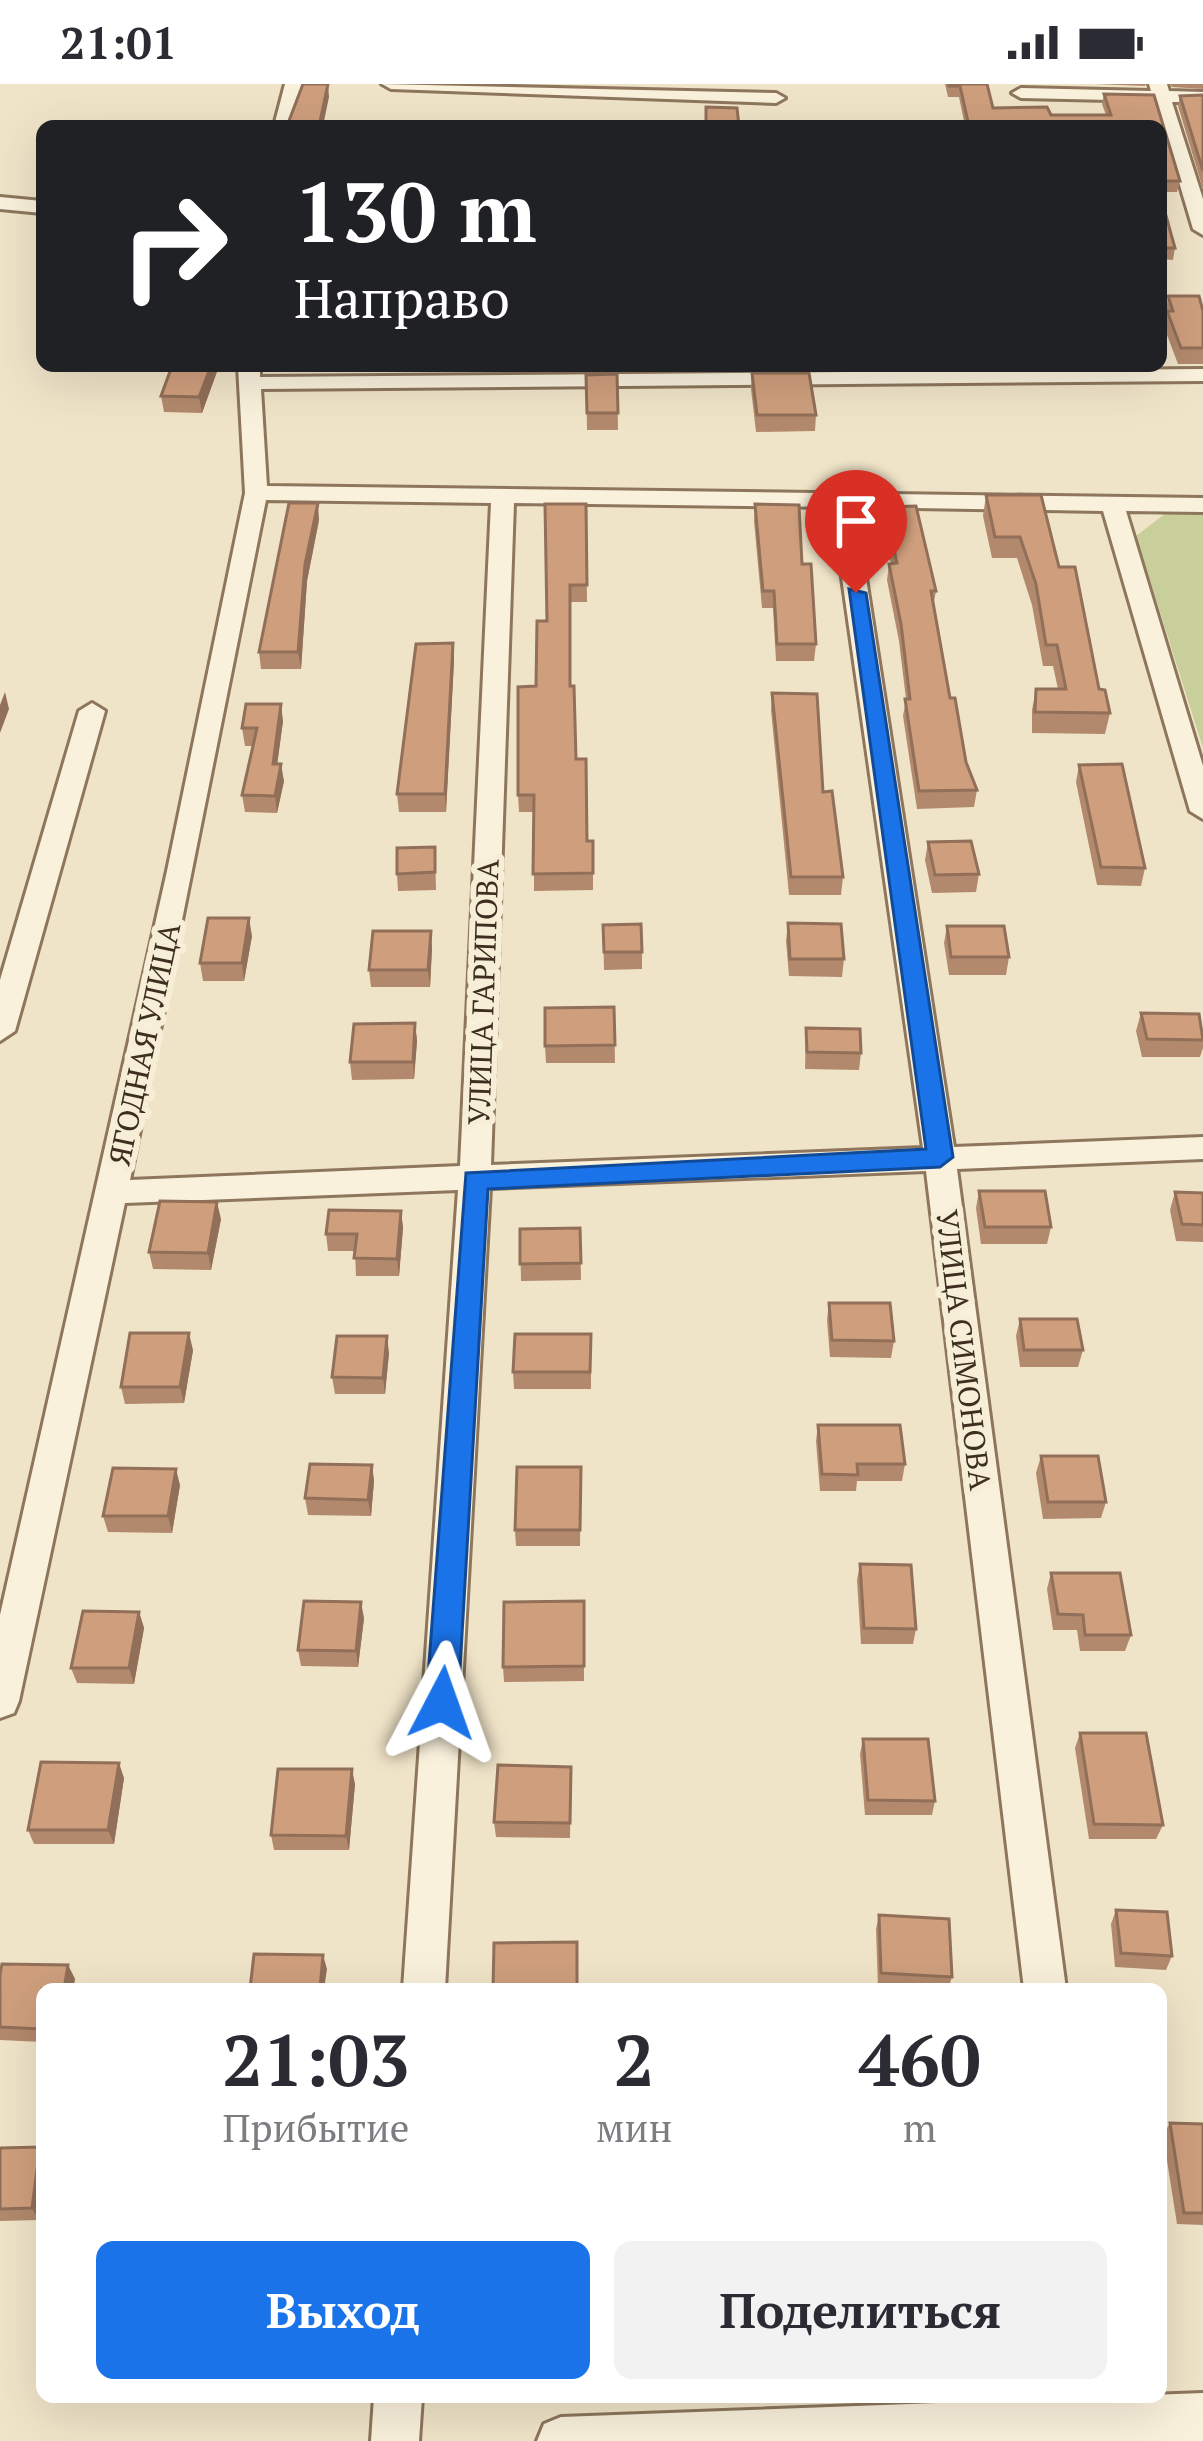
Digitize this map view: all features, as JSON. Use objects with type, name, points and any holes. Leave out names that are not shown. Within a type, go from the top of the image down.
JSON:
[{"type":"street","points":[[285,120],[294,84]]},
{"type":"street","points":[[391,84],[776,98]]},
{"type":"street","points":[[1021,95],[1160,89],[1203,97]]},
{"type":"street","points":[[1160,89],[1203,229]]},
{"type":"street","points":[[0,203],[32,206]]},
{"type":"street","points":[[0,224],[32,206]]},
{"type":"street","points":[[250,374],[805,372]]},
{"type":"street","points":[[1107,372],[1203,376]]},
{"type":"street","name":"ЯГОДНАЯ УЛИЦА","points":[[0,1701],[112,1192],[256,493],[250,374]]},
{"type":"street","points":[[256,493],[1203,505]]},
{"type":"street","name":"УЛИЦА ГАРИПОВА","points":[[424,1983],[476,1180],[503,497]]},
{"type":"street","name":"УЛИЦА СИМОНОВА","points":[[842,499],[940,1157],[1044,1983]]},
{"type":"street","points":[[1112,502],[1203,811]]},
{"type":"street","points":[[0,1030],[92,711]]},
{"type":"street","points":[[112,1192],[1203,1148]]},
{"type":"street","points":[[395,2441],[398,2403]]},
{"type":"street","points":[[561,2441],[1098,2408],[1203,2417]]},
{"type":"green space","points":[[1166,513],[1203,514],[1203,748],[1136,536]]},
{"type":"building","points":[[303,84],[328,84],[320,120],[289,120]]},
{"type":"building","points":[[987,84],[993,108],[1047,107],[1051,115],[1111,115],[1104,94],[1154,95],[1162,120],[968,120],[960,86],[949,86]]},
{"type":"building","points":[[1203,95],[1203,171],[1180,96]]},
{"type":"building","points":[[706,107],[737,108],[738,120],[706,120]]},
{"type":"building","points":[[1167,138],[1180,181],[1167,181]]},
{"type":"building","points":[[1167,219],[1175,248],[1167,248]]},
{"type":"building","points":[[1168,296],[1199,296],[1203,348],[1181,348],[1167,311],[1173,311]]},
{"type":"building","points":[[170,372],[209,372],[199,397],[161,396]]},
{"type":"building","points":[[752,373],[809,373],[816,415],[757,415]]},
{"type":"building","points":[[617,374],[618,413],[587,413],[586,375]]},
{"type":"building","points":[[986,495],[1041,495],[1059,567],[1075,567],[1099,689],[1105,690],[1110,713],[1035,712],[1036,689],[1066,689],[1057,645],[1046,645],[1036,584],[1020,537],[995,537]]},
{"type":"building","points":[[289,503],[318,503],[305,564],[298,652],[259,652]]},
{"type":"building","points":[[545,504],[586,504],[587,585],[570,585],[570,686],[574,686],[576,759],[586,759],[587,841],[593,841],[593,873],[533,874],[534,795],[518,795],[518,687],[536,686],[537,621],[547,621]]},
{"type":"building","points":[[755,504],[799,505],[802,564],[811,564],[816,644],[777,644],[774,591],[763,591]]},
{"type":"building","points":[[916,506],[936,591],[931,591],[950,698],[955,698],[966,762],[977,790],[919,791],[905,699],[910,699],[901,624],[889,564],[897,563],[884,507]]},
{"type":"building","points":[[453,643],[445,794],[397,794],[416,644]]},
{"type":"building","points":[[772,693],[817,694],[823,792],[832,791],[843,877],[791,877]]},
{"type":"building","points":[[246,704],[281,704],[273,764],[281,764],[275,796],[242,795],[257,728],[242,728]]},
{"type":"building","points":[[1122,764],[1145,868],[1101,867],[1079,765]]},
{"type":"building","points":[[971,841],[979,874],[935,875],[928,842]]},
{"type":"building","points":[[435,847],[435,872],[397,874],[397,848]]},
{"type":"building","points":[[208,918],[249,918],[242,963],[200,963]]},
{"type":"building","points":[[788,923],[841,924],[844,959],[790,959]]},
{"type":"building","points":[[641,924],[642,952],[604,952],[603,925]]},
{"type":"building","points":[[947,926],[1004,926],[1009,957],[951,957]]},
{"type":"building","points":[[373,931],[431,931],[428,970],[369,970]]},
{"type":"building","points":[[614,1007],[615,1045],[545,1046],[545,1008]]},
{"type":"building","points":[[1141,1013],[1199,1014],[1203,1040],[1147,1039]]},
{"type":"building","points":[[415,1023],[413,1062],[350,1062],[354,1024]]},
{"type":"building","points":[[806,1028],[860,1029],[861,1053],[807,1052]]},
{"type":"building","points":[[979,1191],[1045,1191],[1051,1227],[985,1227]]},
{"type":"building","points":[[1175,1192],[1203,1193],[1203,1225],[1182,1224]]},
{"type":"building","points":[[160,1201],[217,1202],[208,1253],[149,1252]]},
{"type":"building","points":[[329,1210],[401,1211],[397,1259],[354,1258],[357,1234],[326,1234]]},
{"type":"building","points":[[580,1228],[581,1263],[520,1264],[520,1229]]},
{"type":"building","points":[[829,1303],[890,1303],[894,1341],[832,1340]]},
{"type":"building","points":[[1020,1319],[1077,1319],[1083,1350],[1024,1350]]},
{"type":"building","points":[[130,1333],[189,1333],[180,1387],[121,1387]]},
{"type":"building","points":[[515,1334],[591,1334],[590,1372],[513,1372]]},
{"type":"building","points":[[337,1336],[387,1336],[383,1378],[332,1377]]},
{"type":"building","points":[[818,1425],[900,1425],[905,1464],[857,1464],[858,1475],[822,1474]]},
{"type":"building","points":[[1041,1456],[1098,1456],[1106,1502],[1048,1502]]},
{"type":"building","points":[[310,1464],[372,1465],[368,1500],[305,1498]]},
{"type":"building","points":[[517,1467],[581,1467],[580,1530],[515,1530]]},
{"type":"building","points":[[113,1468],[176,1469],[168,1516],[103,1516]]},
{"type":"building","points":[[860,1564],[911,1565],[916,1629],[864,1628]]},
{"type":"building","points":[[1051,1573],[1120,1573],[1131,1635],[1085,1635],[1083,1615],[1058,1614]]},
{"type":"building","points":[[304,1601],[361,1602],[356,1651],[298,1650]]},
{"type":"building","points":[[584,1601],[584,1666],[503,1667],[504,1602]]},
{"type":"building","points":[[83,1611],[139,1612],[129,1668],[71,1668]]},
{"type":"building","points":[[1080,1733],[1146,1733],[1163,1825],[1094,1824]]},
{"type":"building","points":[[863,1739],[928,1739],[935,1801],[868,1800]]},
{"type":"building","points":[[41,1762],[119,1763],[108,1830],[28,1830]]},
{"type":"building","points":[[498,1765],[571,1767],[570,1823],[494,1822]]},
{"type":"building","points":[[278,1769],[352,1769],[346,1836],[271,1835]]},
{"type":"building","points":[[1116,1910],[1167,1912],[1172,1956],[1121,1953]]},
{"type":"building","points":[[879,1915],[949,1919],[952,1977],[881,1973]]},
{"type":"building","points":[[577,1942],[577,1983],[493,1983],[494,1943]]},
{"type":"building","points":[[254,1954],[323,1955],[321,1983],[251,1983]]},
{"type":"building","points":[[2,1964],[68,1965],[65,1983],[36,1983],[36,2029],[0,2027]]},
{"type":"building","points":[[1170,2123],[1203,2124],[1203,2213],[1184,2213]]},
{"type":"building","points":[[36,2147],[32,2208],[0,2209],[0,2148]]},
{"type":"route","points":[[442,1703],[476,1180],[940,1157],[856,593]]}]
